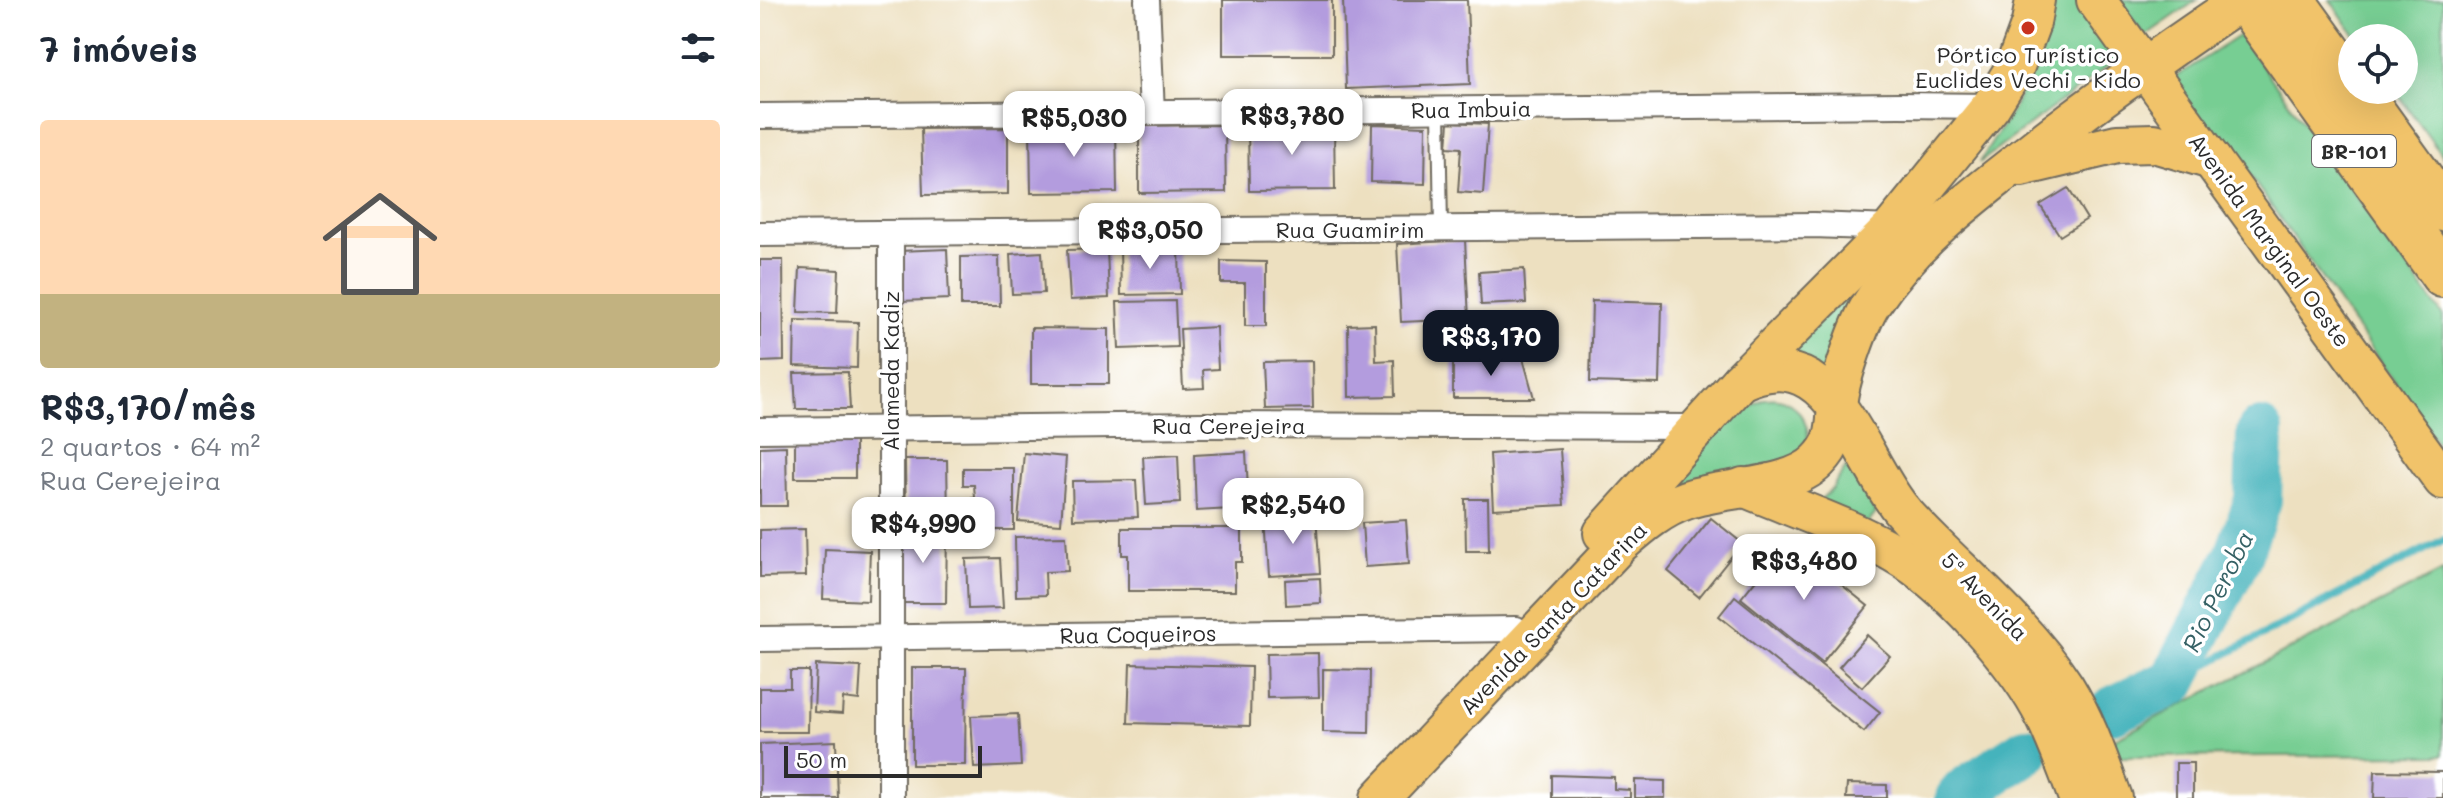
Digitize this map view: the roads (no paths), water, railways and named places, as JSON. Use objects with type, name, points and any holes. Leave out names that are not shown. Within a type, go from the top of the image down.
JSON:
[{"type":"highway","points":[[2268,6],[2338,70]]},
{"type":"highway","name":"BR-101","points":[[2268,6],[2443,275]]},
{"type":"highway","name":"BR-101","points":[[2367,104],[2443,209]]},
{"type":"main road","name":"Avenida Santa Catarina","points":[[1355,798],[1516,629],[1740,381],[1892,228],[1991,106],[2014,69],[2031,23],[2035,0]]},
{"type":"main road","name":"Avenida Marginal Oeste","points":[[2096,0],[2443,480]]},
{"type":"main road","name":"Avenida Santa Catarina","points":[[1380,798],[1620,544],[1654,515],[1684,501],[1783,480],[1803,473],[1817,463],[1836,432],[1837,406],[1849,358],[1870,306],[1897,268],[1936,227],[2144,66],[2268,6]]},
{"type":"main road","points":[[2006,171],[2132,143],[2154,143],[2212,160]]},
{"type":"main road","points":[[1740,381],[1761,372],[1793,373],[1823,390],[1837,406]]},
{"type":"main road","name":"5ª Avenida","points":[[1837,406],[1878,478],[1901,509],[2023,633],[2064,685],[2079,710],[2113,798]]},
{"type":"main road","name":"5ª Avenida","points":[[1743,487],[1897,555],[1941,589],[1985,633],[2023,682],[2045,716],[2078,798]]},
{"type":"street","points":[[1147,0],[1152,113]]},
{"type":"street","name":"Rua Imbuia","points":[[760,116],[1991,106]]},
{"type":"street","name":"Rua Guamirim","points":[[760,234],[1799,225],[1892,228]]},
{"type":"street","name":"Alameda Kadiz","points":[[891,233],[891,798]]},
{"type":"street","name":"Rua Cerejeira","points":[[760,430],[1201,425],[1697,427]]},
{"type":"street","name":"Rua Coqueiros","points":[[760,639],[1516,629]]},
{"type":"lane","points":[[1439,110],[1441,228]]},
{"type":"waterway","name":"Rio Peroba","points":[[2113,710],[2173,682],[2238,556],[2258,500],[2260,432]]},
{"type":"waterway","points":[[2173,682],[2443,540]]},
{"type":"waterway","name":"Rio Peroba","points":[[1959,798],[2026,751]]},
{"type":"place","name":"Pórtico Turístico Euclides Vechi - Kido","points":[[2028,28]]}]
